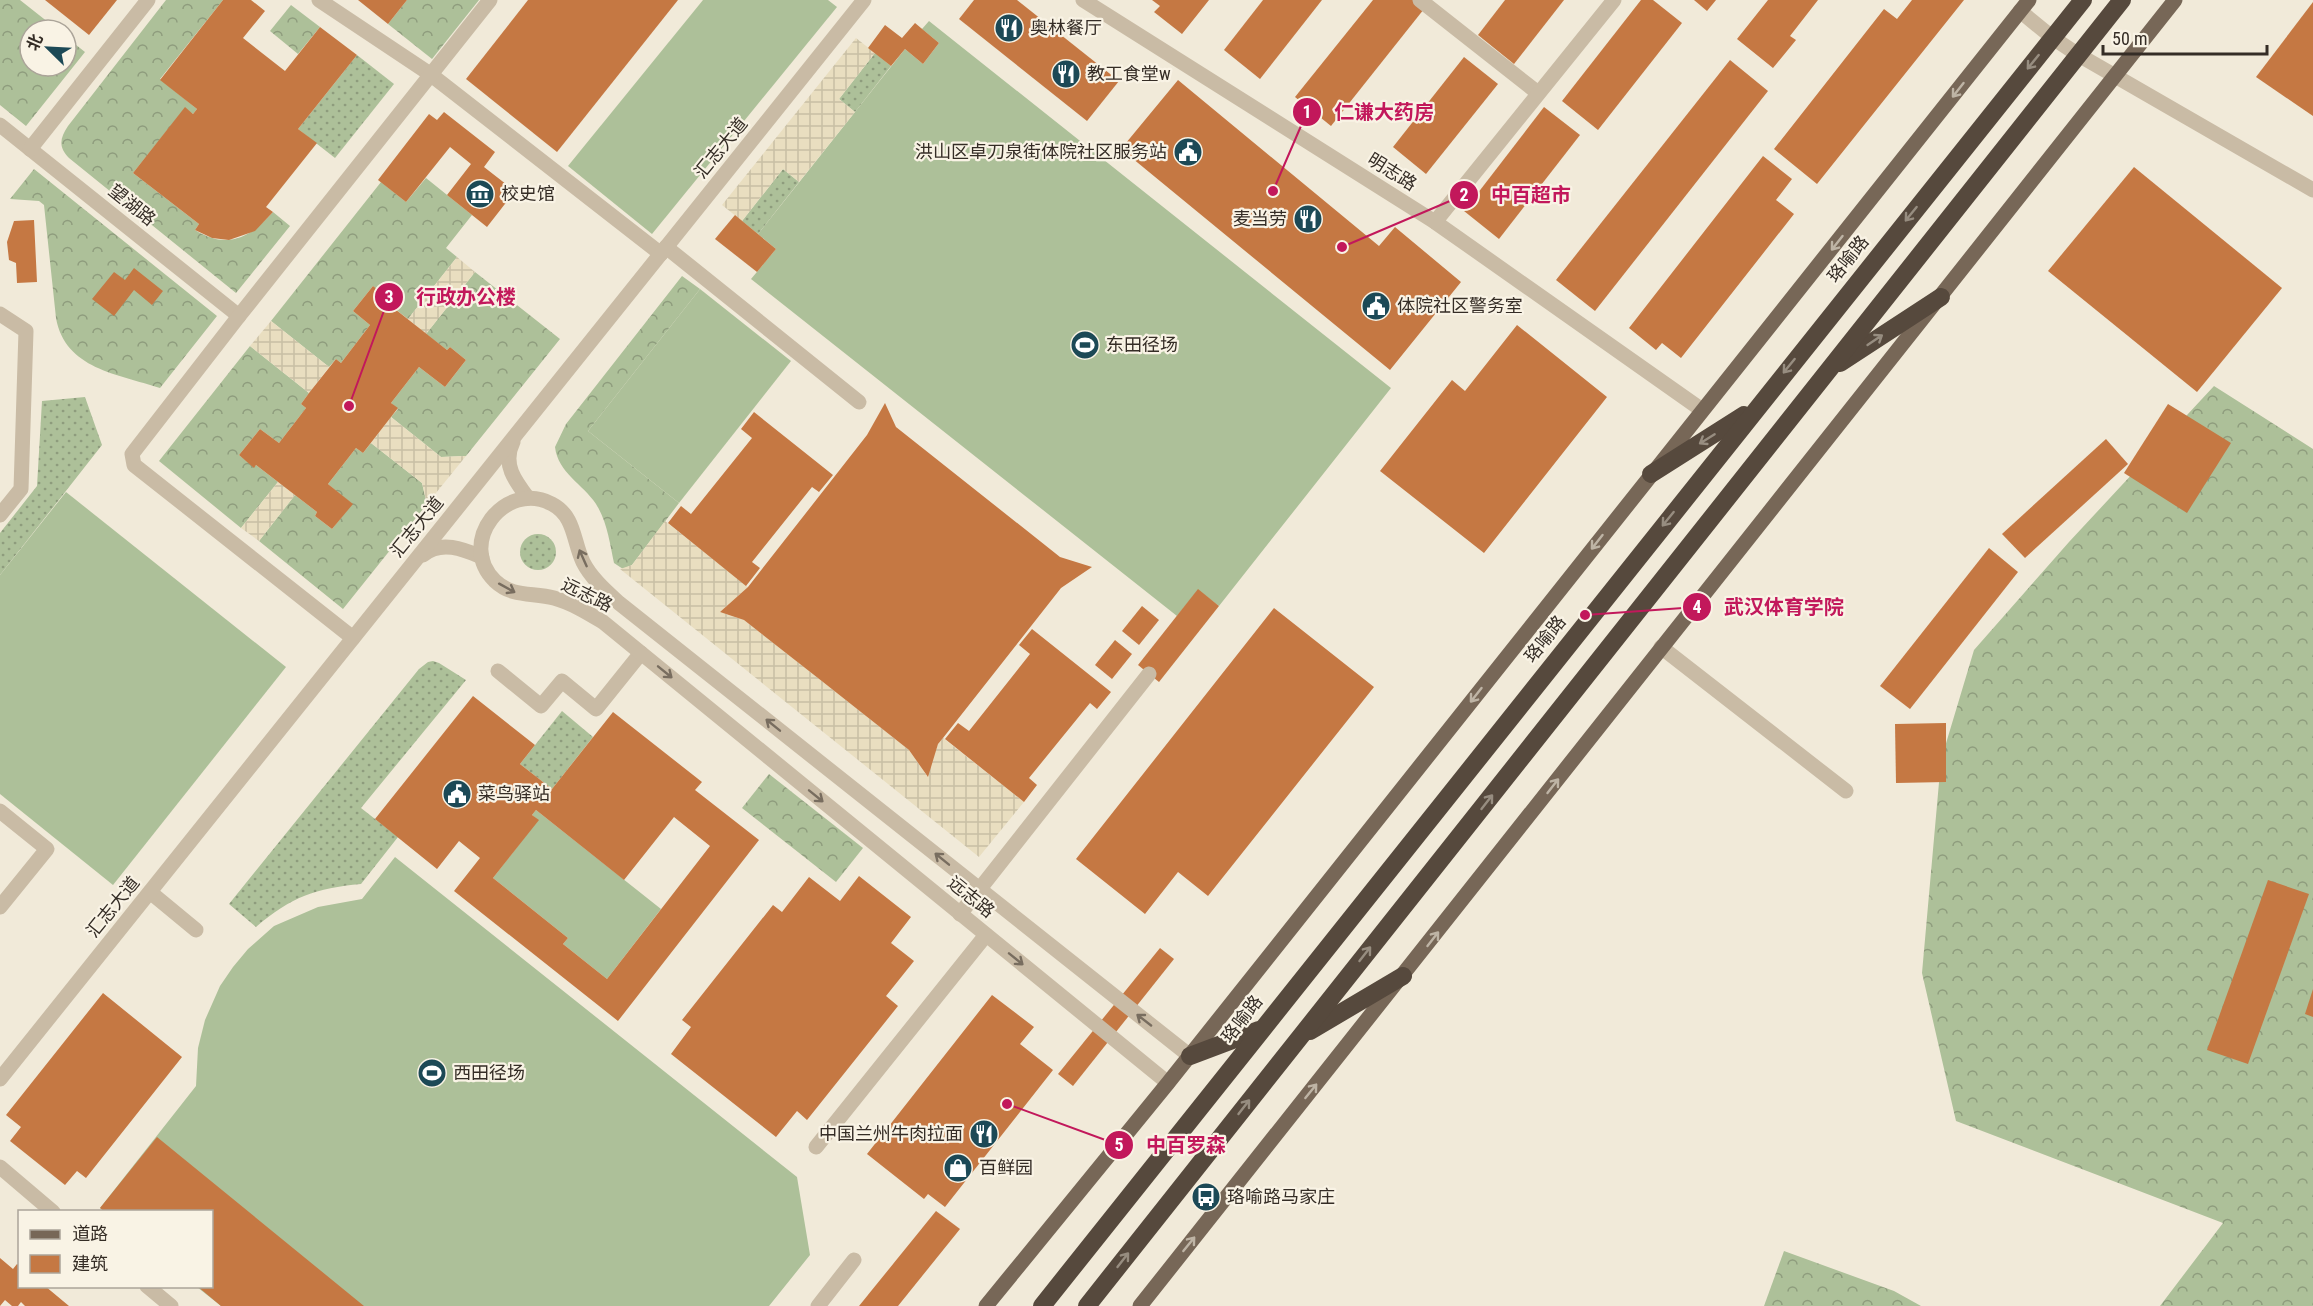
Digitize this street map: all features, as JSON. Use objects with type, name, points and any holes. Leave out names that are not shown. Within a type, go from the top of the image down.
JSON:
[{"type":"highway","name":"珞喻路","points":[[1042,1306],[2083,0]]},
{"type":"highway","points":[[1087,1306],[2122,0]]},
{"type":"highway","points":[[1826,373],[1941,297]]},
{"type":"highway","points":[[1652,474],[1756,408]]},
{"type":"highway","points":[[1300,1036],[1403,976]]},
{"type":"highway","points":[[1190,1056],[1261,1029]]},
{"type":"main road","points":[[1140,1306],[2175,0]]},
{"type":"main road","points":[[986,1306],[1190,1056],[2024,5]]},
{"type":"street","points":[[30,149],[148,0]]},
{"type":"street","points":[[319,0],[430,74],[859,402]]},
{"type":"street","points":[[353,639],[134,465],[131,458],[133,451],[490,0]]},
{"type":"street","name":"汇志大道","points":[[0,1079],[864,0]]},
{"type":"street","name":"明志路","points":[[1083,0],[1435,222],[1702,410]]},
{"type":"street","points":[[1420,0],[1538,93]]},
{"type":"street","points":[[1435,222],[1614,0]]},
{"type":"street","points":[[2024,5],[2053,38],[2077,54],[2313,190]]},
{"type":"street","name":"望湖路","points":[[0,125],[239,316]]},
{"type":"street","points":[[0,314],[26,331],[21,489],[0,515]]},
{"type":"street","points":[[414,562],[430,549],[444,547],[466,550],[482,557],[481,540],[490,518],[503,506],[528,498],[518,485],[508,465],[508,452],[519,432]]},
{"type":"street","name":"远志路","points":[[528,498],[553,504],[568,518],[584,564],[619,603],[1190,1056]]},
{"type":"street","name":"远志路","points":[[482,557],[493,579],[506,589],[521,594],[555,598],[603,622],[1168,1083]]},
{"type":"street","points":[[1661,647],[1846,791]]},
{"type":"street","points":[[498,671],[541,706],[562,681],[596,709],[641,653]]},
{"type":"street","points":[[960,914],[1149,674]]},
{"type":"street","points":[[0,811],[47,849],[0,907]]},
{"type":"street","points":[[150,892],[196,930]]},
{"type":"street","points":[[816,1147],[986,935]]},
{"type":"street","points":[[1,1172],[50,1210]]},
{"type":"street","points":[[818,1306],[854,1260]]},
{"type":"street","points":[[148,1288],[171,1306]]},
{"type":"green space","points":[[0,0],[20,0],[43,18],[18,18],[18,78],[64,78],[26,126],[0,105]]},
{"type":"green space","points":[[166,0],[223,0],[160,79],[197,109],[193,114],[185,108],[133,173],[199,224],[195,230],[207,236],[228,240],[237,238],[256,229],[273,212],[290,226],[236,293],[69,158],[62,146],[62,138],[68,126]]},
{"type":"green space","points":[[407,0],[479,0],[432,59],[388,24]]},
{"type":"green space","points":[[703,0],[828,0],[837,7],[652,234],[568,166]]},
{"type":"green space","points":[[291,5],[320,27],[298,54],[270,31]]},
{"type":"green space","name":"东田径场","points":[[929,21],[1391,388],[1219,606],[1198,590],[1177,616],[751,279],[776,249],[758,234],[905,49],[923,64],[939,43],[922,29]]},
{"type":"green space","points":[[78,46],[85,52],[78,61]]},
{"type":"green space","points":[[875,53],[891,66],[855,112],[839,99]]},
{"type":"green space","points":[[357,55],[394,84],[335,158],[298,129]]},
{"type":"green space","points":[[34,169],[217,316],[160,388],[96,367],[82,359],[61,335],[56,318],[44,205],[39,201],[10,199]]},
{"type":"green space","points":[[783,169],[799,182],[758,234],[742,221]]},
{"type":"green space","points":[[426,178],[472,215],[446,248],[457,257],[408,319],[386,302],[388,298],[373,286],[353,311],[370,325],[341,363],[336,359],[329,367],[271,321],[381,182],[406,202]]},
{"type":"green space","points":[[475,272],[560,339],[466,456],[441,457],[391,417],[398,409],[391,403],[419,367],[445,387],[466,360],[450,347],[447,350],[426,334]]},
{"type":"green space","points":[[682,276],[700,289],[588,431],[679,503],[632,565],[623,569],[614,563],[608,533],[600,511],[591,497],[561,464],[555,447],[566,424]]},
{"type":"green space","points":[[700,289],[791,361],[679,503],[588,431]]},
{"type":"green space","points":[[250,346],[309,393],[301,404],[306,408],[279,443],[260,429],[239,455],[278,482],[241,528],[159,461]]},
{"type":"green space","points":[[2214,386],[2313,449],[2313,1306],[2160,1306],[2223,1223],[1956,1121],[1922,973],[1941,760],[1974,650],[2069,542]]},
{"type":"green space","points":[[85,397],[102,445],[0,575],[0,533],[37,486],[42,401]]},
{"type":"green space","points":[[371,443],[422,483],[427,504],[343,609],[259,541],[295,495],[317,512],[315,516],[332,529],[352,504],[328,484],[356,448],[363,453]]},
{"type":"green space","points":[[66,492],[286,667],[113,885],[0,794],[0,575]]},
{"type":"green space","points":[[538,534],[550,540],[556,552],[550,564],[538,570],[526,564],[520,552],[526,540]]},
{"type":"green space","points":[[433,661],[466,680],[361,808],[398,837],[361,884],[317,891],[281,908],[256,927],[229,904],[419,669]]},
{"type":"green space","points":[[562,711],[593,737],[552,789],[520,764]]},
{"type":"green space","points":[[769,774],[863,848],[836,882],[742,808]]},
{"type":"green space","points":[[536,810],[661,909],[607,979],[563,944],[568,938],[493,878],[538,820],[532,815]]},
{"type":"green space","name":"西田径场","points":[[395,857],[797,1177],[810,1255],[769,1306],[221,1306],[198,1288],[213,1288],[213,1210],[102,1210],[100,1208],[196,1086],[198,1048],[205,1020],[220,986],[248,949],[274,926],[318,907],[362,899]]},
{"type":"green space","points":[[1784,1251],[1894,1291],[1921,1306],[1764,1306]]},
{"type":"shaded area","points":[[856,38],[875,53],[839,99],[855,112],[799,182],[783,169],[742,221],[722,205]]},
{"type":"shaded area","points":[[457,257],[475,272],[426,334],[408,319]]},
{"type":"shaded area","points":[[271,321],[329,367],[309,393],[250,346]]},
{"type":"shaded area","points":[[391,417],[441,457],[466,456],[427,504],[422,483],[371,443]]},
{"type":"shaded area","points":[[278,482],[295,495],[259,541],[241,528]]},
{"type":"shaded area","points":[[665,521],[748,587],[720,612],[744,620],[909,750],[927,776],[938,744],[943,738],[1024,802],[979,857],[620,569],[632,565]]},
{"type":"building","points":[[45,0],[117,0],[89,35],[78,26],[78,18],[68,18]]},
{"type":"building","points":[[223,0],[251,0],[265,11],[243,38],[285,71],[320,27],[357,55],[298,129],[317,143],[266,207],[273,212],[255,231],[229,240],[212,238],[195,230],[199,224],[133,173],[185,107],[193,114],[197,109],[160,80]]},
{"type":"building","points":[[358,0],[407,0],[388,24]]},
{"type":"building","points":[[528,0],[678,0],[557,152],[466,79]]},
{"type":"building","points":[[974,0],[1017,0],[1119,81],[1087,121],[959,19]]},
{"type":"building","points":[[1152,0],[1209,0],[1182,34],[1154,12],[1160,6]]},
{"type":"building","points":[[1263,0],[1322,0],[1260,79],[1224,50]]},
{"type":"building","points":[[1373,0],[1413,0],[1424,9],[1331,126],[1295,97]]},
{"type":"building","points":[[1505,0],[1564,0],[1514,64],[1478,35]]},
{"type":"building","points":[[1641,0],[1653,0],[1682,23],[1598,130],[1562,101]]},
{"type":"building","points":[[1694,0],[1716,0],[1707,11]]},
{"type":"building","points":[[1768,0],[1818,0],[1790,36],[1796,40],[1773,68],[1737,39]]},
{"type":"building","points":[[1912,0],[1964,0],[1817,184],[1774,149],[1884,9],[1897,19]]},
{"type":"building","points":[[2313,2],[2313,116],[2256,77]]},
{"type":"building","points":[[915,23],[939,43],[923,64],[905,49],[891,66],[868,48],[885,25],[902,38]]},
{"type":"building","points":[[1464,57],[1498,84],[1426,174],[1393,147]]},
{"type":"building","points":[[1730,60],[1768,91],[1595,311],[1556,280]]},
{"type":"building","points":[[1178,80],[1379,246],[1395,227],[1461,282],[1390,370],[1121,149]]},
{"type":"building","points":[[1544,107],[1580,135],[1499,239],[1464,211]]},
{"type":"building","points":[[444,112],[495,152],[484,167],[515,191],[487,227],[447,195],[471,164],[450,147],[406,202],[378,180],[429,114],[437,120]]},
{"type":"building","points":[[1763,156],[1792,179],[1776,200],[1794,214],[1681,358],[1662,343],[1656,350],[1629,328]]},
{"type":"building","points":[[2134,167],[2282,288],[2197,392],[2048,271]]},
{"type":"building","points":[[735,215],[776,249],[757,272],[715,239]]},
{"type":"building","points":[[34,220],[37,282],[17,283],[16,263],[9,260],[7,242],[14,221]]},
{"type":"building","points":[[134,268],[163,291],[152,305],[134,290],[114,316],[92,299],[114,272],[125,280]]},
{"type":"building","points":[[373,286],[389,298],[386,302],[447,350],[450,347],[466,360],[445,387],[419,367],[391,403],[398,408],[363,453],[356,448],[328,484],[353,504],[332,529],[315,516],[317,512],[256,465],[254,468],[239,455],[260,429],[279,443],[306,408],[301,404],[309,393],[336,359],[341,363],[370,325],[353,311]]},
{"type":"building","points":[[1517,325],[1607,397],[1484,553],[1380,471],[1452,380],[1465,391]]},
{"type":"building","points":[[885,403],[896,427],[1060,557],[1092,567],[1061,588],[938,744],[928,777],[909,750],[744,620],[720,612],[748,587],[867,435]]},
{"type":"building","points":[[2168,404],[2231,443],[2187,513],[2124,473]]},
{"type":"building","points":[[754,412],[833,475],[819,492],[812,487],[752,562],[760,568],[746,586],[668,523],[681,506],[691,514],[752,438],[741,429]]},
{"type":"building","points":[[2106,439],[2128,464],[2025,558],[2002,534]]},
{"type":"building","points":[[1989,548],[2018,572],[1910,709],[1880,686]]},
{"type":"building","points":[[1198,589],[1219,606],[1159,682],[1138,665]]},
{"type":"building","points":[[1142,606],[1159,620],[1139,645],[1122,631]]},
{"type":"building","points":[[1274,608],[1374,687],[1208,896],[1178,872],[1145,914],[1076,859]]},
{"type":"building","points":[[1032,629],[1111,692],[1097,709],[1090,703],[1029,778],[1037,785],[1024,802],[945,739],[958,723],[969,731],[1030,654],[1019,645]]},
{"type":"building","points":[[1115,640],[1132,654],[1112,679],[1095,665]]},
{"type":"building","points":[[473,696],[535,745],[520,764],[552,789],[613,712],[702,782],[695,790],[759,840],[618,1021],[454,891],[480,858],[459,841],[437,869],[375,819]],"holes":[[[536,810],[624,880],[674,817],[710,846],[607,979],[563,944],[568,938],[493,878],[539,820],[532,815]]]},
{"type":"building","points":[[1946,723],[1946,782],[1896,783],[1895,724]]},
{"type":"building","points":[[859,876],[911,917],[891,943],[914,961],[886,996],[898,1006],[807,1120],[797,1111],[776,1137],[671,1054],[691,1027],[682,1020],[773,905],[782,912],[809,877],[840,901]]},
{"type":"building","points":[[2268,880],[2309,894],[2248,1064],[2207,1050]]},
{"type":"building","points":[[1160,948],[1174,959],[1073,1086],[1058,1074]]},
{"type":"building","points":[[2313,989],[2313,1017],[2305,1014]]},
{"type":"building","points":[[103,993],[182,1057],[86,1178],[77,1171],[65,1185],[10,1141],[21,1127],[6,1115]]},
{"type":"building","points":[[992,995],[1034,1027],[1020,1044],[1053,1070],[945,1207],[928,1194],[924,1199],[867,1154]]},
{"type":"building","points":[[157,1137],[364,1306],[221,1306],[199,1288],[213,1288],[213,1210],[102,1210],[100,1208]]},
{"type":"building","points":[[936,1211],[960,1229],[898,1306],[859,1306]]},
{"type":"building","points":[[0,1258],[13,1269],[18,1265],[18,1288],[47,1288],[69,1306],[25,1306],[21,1302],[18,1306],[12,1306],[5,1300],[0,1306]]},
{"type":"place","name":"奥林餐厅","points":[[1009,28]]},
{"type":"place","name":"教工食堂w","points":[[1066,74]]},
{"type":"place","name":"洪山区卓刀泉街体院社区服务站","points":[[1188,152]]},
{"type":"place","name":"仁谦大药房","points":[[1273,191]]},
{"type":"place","name":"校史馆","points":[[480,194]]},
{"type":"place","name":"麦当劳","points":[[1308,219]]},
{"type":"place","name":"中百超市","points":[[1342,247]]},
{"type":"place","name":"体院社区警务室","points":[[1376,306]]},
{"type":"place","name":"东田径场","points":[[1085,345]]},
{"type":"place","name":"行政办公楼","points":[[349,406]]},
{"type":"place","name":"武汉体育学院","points":[[1585,615]]},
{"type":"place","name":"菜鸟驿站","points":[[457,794]]},
{"type":"place","name":"西田径场","points":[[432,1073]]},
{"type":"place","name":"中百罗森","points":[[1007,1104]]},
{"type":"place","name":"中国兰州牛肉拉面","points":[[984,1134]]},
{"type":"place","name":"百鲜园","points":[[958,1168]]},
{"type":"place","name":"珞喻路马家庄","points":[[1206,1197]]}]
